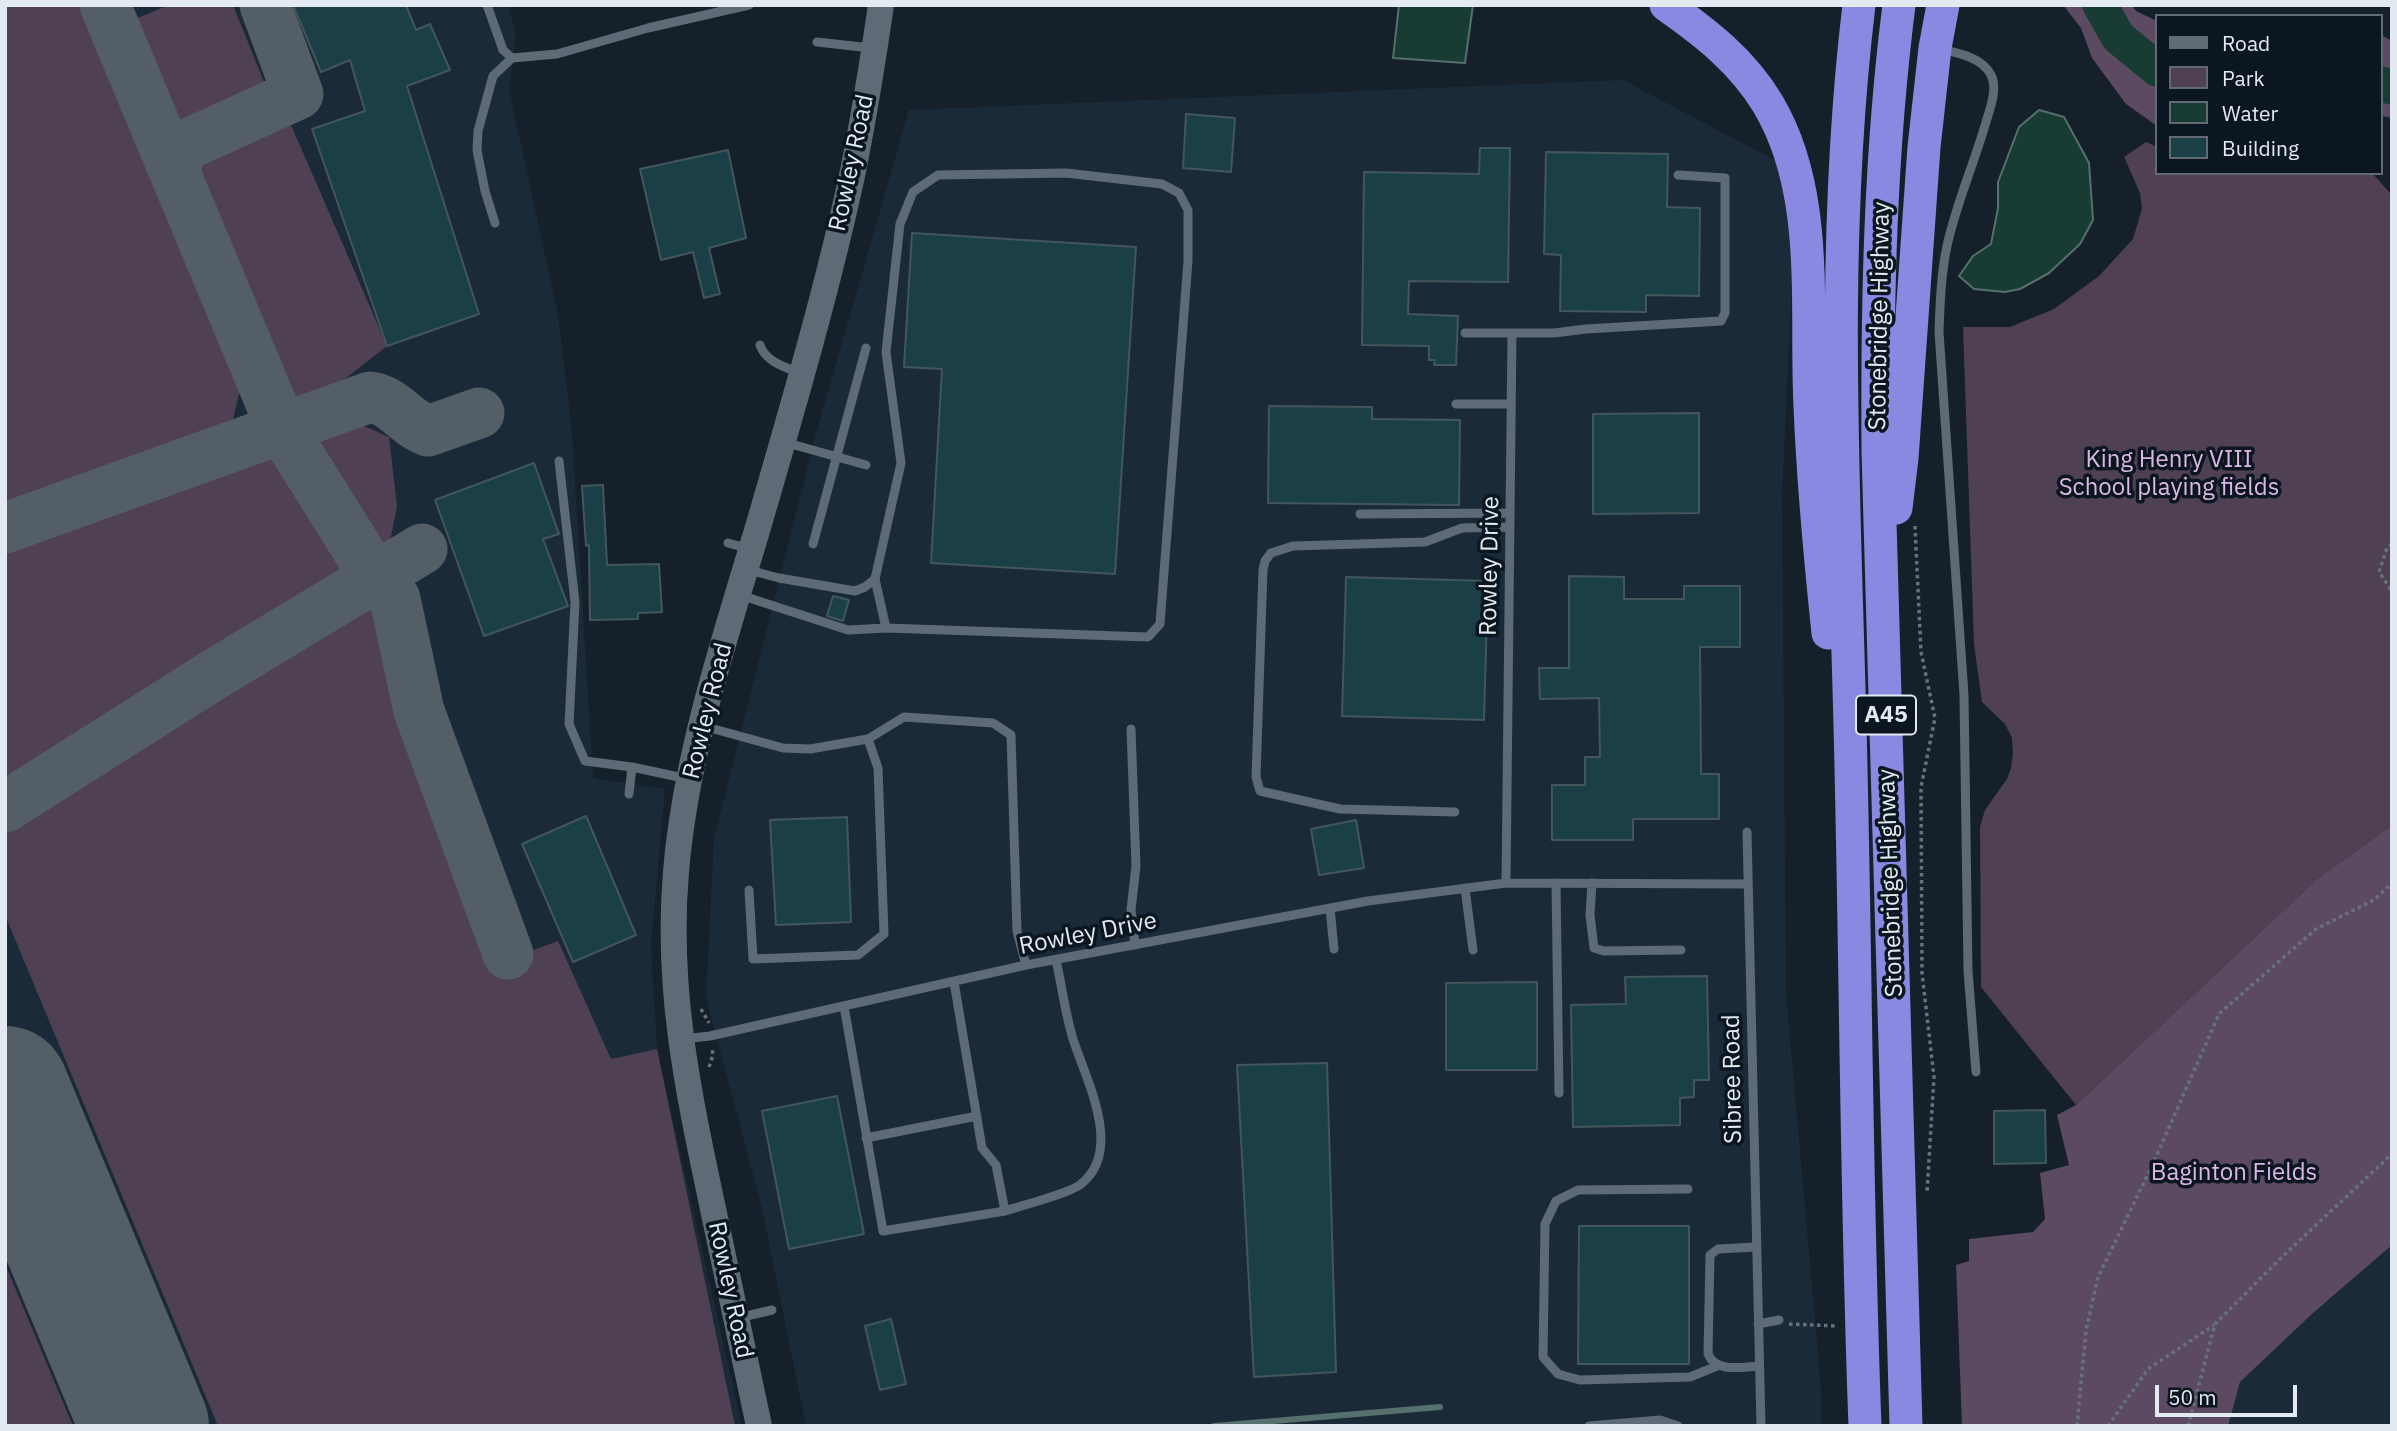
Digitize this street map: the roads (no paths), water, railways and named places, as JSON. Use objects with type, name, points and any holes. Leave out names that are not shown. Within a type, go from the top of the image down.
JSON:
[{"type":"highway","points":[[1667,5],[1711,37],[1747,73],[1769,105],[1795,168],[1804,219],[1810,405],[1818,532],[1833,680],[1851,762]]},
{"type":"highway","name":"Stonebridge Highway","points":[[1859,5],[1843,209],[1842,408],[1851,762],[1856,1145],[1865,1426]]},
{"type":"highway","name":"Stonebridge Highway","points":[[1899,5],[1888,85],[1877,310],[1878,452],[1906,1426]]},
{"type":"highway","points":[[1884,617],[1902,458],[1924,147],[1935,48],[1943,5]]},
{"type":"street","name":"Rowley Road","points":[[759,1426],[692,1113],[680,1039],[673,940],[676,872],[701,725],[739,595],[742,554],[783,442],[853,172],[881,5]]},
{"type":"lane","points":[[487,5],[503,50],[512,58]]},
{"type":"lane","points":[[495,223],[477,150],[478,131],[493,76],[512,58],[557,54],[648,28],[749,5]]},
{"type":"lane","points":[[817,42],[875,49]]},
{"type":"lane","points":[[1935,48],[1957,52],[1982,63],[1992,76],[1993,90],[1985,125],[1947,247],[1940,322],[1965,695],[1968,971],[1976,1072]]},
{"type":"lane","points":[[739,595],[848,630],[886,628],[1148,636],[1160,624],[1188,261],[1188,210],[1179,193],[1162,184],[1066,173],[938,175],[914,192],[900,224],[886,352],[901,463],[875,579],[886,628]]},
{"type":"lane","points":[[1465,333],[1554,333],[1721,321],[1725,313],[1725,178],[1678,175]]},
{"type":"lane","name":"Rowley Drive","points":[[1506,883],[1512,333]]},
{"type":"lane","points":[[760,345],[762,353],[782,367],[801,373]]},
{"type":"lane","points":[[813,544],[866,348]]},
{"type":"lane","points":[[1456,404],[1511,404]]},
{"type":"lane","points":[[783,442],[866,464]]},
{"type":"lane","points":[[559,461],[575,603],[569,724],[585,761],[632,766],[690,779]]},
{"type":"lane","points":[[1360,514],[1510,513]]},
{"type":"lane","points":[[1455,813],[1340,809],[1260,791],[1256,777],[1263,570],[1271,553],[1293,546],[1425,542],[1462,528],[1510,527]]},
{"type":"lane","points":[[742,554],[779,578],[855,591],[875,579]]},
{"type":"lane","points":[[701,725],[783,748],[810,749],[868,739],[904,718],[993,723],[1011,734],[1017,932],[1026,965]]},
{"type":"lane","points":[[1131,729],[1136,866],[1130,909],[1135,945]]},
{"type":"lane","points":[[749,890],[752,959],[858,955],[884,934],[878,768],[868,739]]},
{"type":"lane","points":[[629,794],[632,766]]},
{"type":"lane","name":"Sibree Road","points":[[1747,832],[1761,1426]]},
{"type":"lane","name":"Rowley Drive","points":[[680,1039],[710,1036],[1026,965],[1330,908],[1465,888],[1506,883],[1748,884]]},
{"type":"lane","points":[[1556,883],[1559,1093]]},
{"type":"lane","points":[[1592,883],[1590,915],[1594,948],[1604,951],[1681,950]]},
{"type":"lane","points":[[1465,888],[1473,950]]},
{"type":"lane","points":[[1330,908],[1334,949]]},
{"type":"lane","points":[[844,1006],[883,1231],[1005,1211],[1080,1186],[1093,1171],[1101,1152],[1101,1131],[1090,1085],[1073,1037],[1056,960]]},
{"type":"lane","points":[[954,982],[982,1148],[996,1165],[1005,1211]]},
{"type":"lane","points":[[866,1138],[976,1116]]},
{"type":"lane","points":[[1688,1189],[1578,1189],[1556,1201],[1545,1224],[1543,1357],[1558,1374],[1580,1380],[1690,1377],[1717,1366],[1759,1366]]},
{"type":"lane","points":[[1717,1366],[1708,1354],[1710,1255],[1718,1249],[1756,1247]]},
{"type":"lane","points":[[736,1318],[772,1310]]},
{"type":"lane","points":[[1758,1324],[1779,1320]]},
{"type":"lane","points":[[1589,1426],[1660,1420],[1678,1426]]},
{"type":"water","points":[[1399,5],[1473,5],[1465,63],[1393,58]]},
{"type":"water","points":[[2039,110],[2064,117],[2089,163],[2093,220],[2080,244],[2049,273],[2020,289],[2005,292],[1974,289],[1959,276],[1973,256],[1991,244],[1998,208],[1998,182],[2019,127]]},
{"type":"waterway","points":[[2100,5],[2118,37],[2156,68]]},
{"type":"waterway","points":[[2383,85],[2392,87]]},
{"type":"waterway","points":[[1214,1426],[1440,1407]]},
{"type":"park label","name":"King Henry VIII School playing fields","points":[[2169,474]]},
{"type":"park label","name":"Baginton Fields","points":[[2234,1173]]}]
